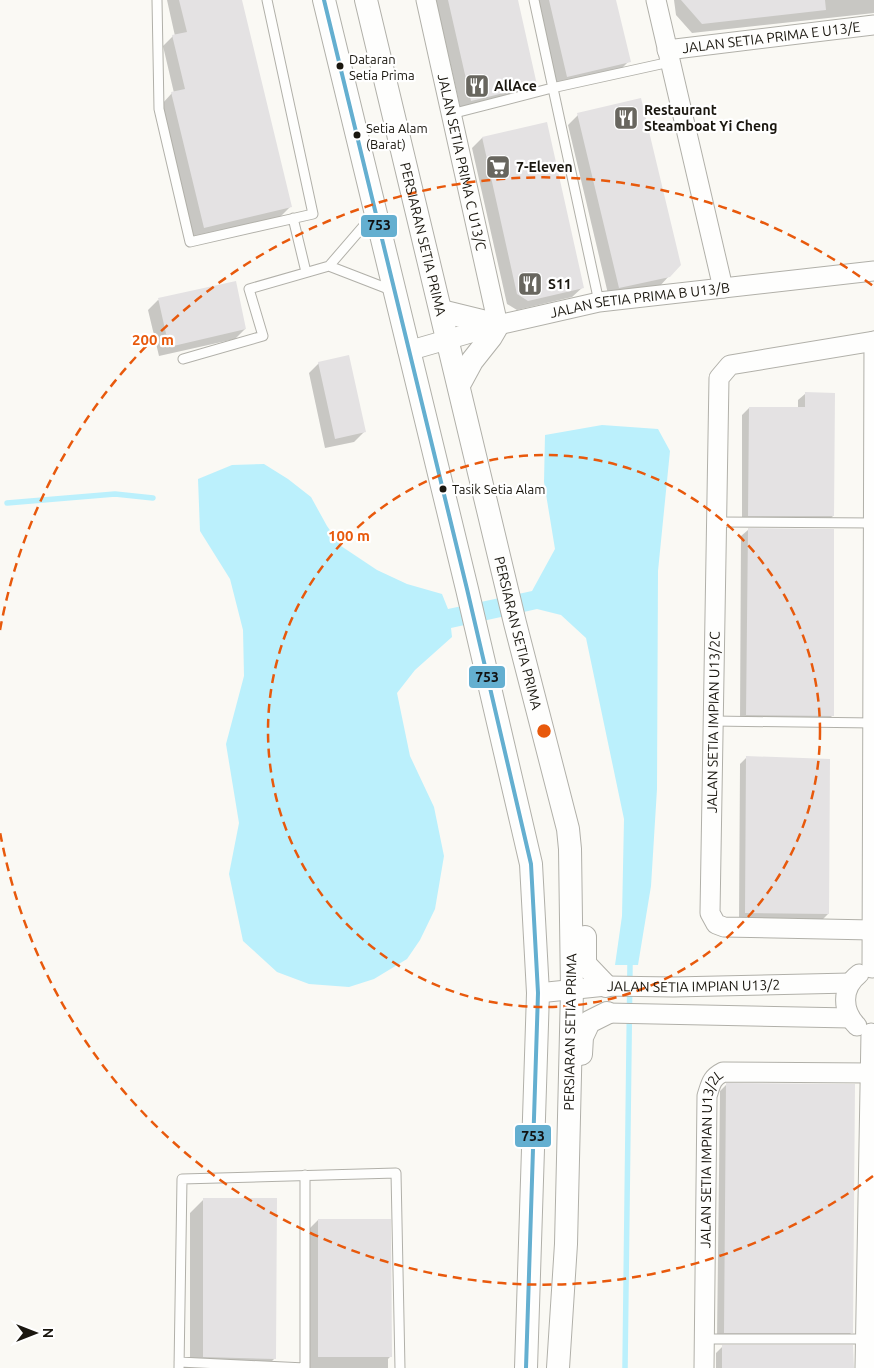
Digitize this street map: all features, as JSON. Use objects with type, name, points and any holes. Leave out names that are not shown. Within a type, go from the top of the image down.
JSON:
[{"type":"street","points":[[324,0],[467,589],[531,864],[538,993],[526,1368]]},
{"type":"street","name":"PERSIARAN SETIA PRIMA","points":[[366,0],[515,623],[568,829],[570,849],[572,990],[566,1244],[558,1368]]},
{"type":"street","name":"JALAN SETIA PRIMA C U13/C","points":[[426,0],[498,326]]},
{"type":"street","points":[[656,0],[723,288]]},
{"type":"street","name":"JALAN SETIA PRIMA E U13/E","points":[[669,56],[874,25]]},
{"type":"street","name":"JALAN SETIA PRIMA B U13/B","points":[[408,351],[498,326],[599,302],[874,271]]},
{"type":"street","points":[[441,311],[498,326],[472,361],[459,385]]},
{"type":"street","points":[[865,1368],[870,1255],[870,1073],[873,1033],[863,1030],[850,1018],[845,1000],[846,991],[856,976],[873,968],[874,341]]},
{"type":"street","name":"JALAN SETIA IMPIAN U13/2C","points":[[872,930],[724,927],[716,924],[710,913],[719,378],[730,365],[874,341]]},
{"type":"street","points":[[570,849],[584,878],[585,964],[607,986]]},
{"type":"street","name":"JALAN SETIA IMPIAN U13/2","points":[[538,993],[607,986],[673,987],[850,983]]},
{"type":"street","points":[[760,985],[760,1016]]},
{"type":"street","points":[[566,1244],[579,1196],[582,1037],[589,1022],[607,1013]]},
{"type":"street","name":"JALAN SETIA IMPIAN U13/2","points":[[607,1013],[850,1018]]},
{"type":"street","name":"JALAN SETIA IMPIAN U13/2L","points":[[704,1368],[707,1096],[712,1082],[716,1075],[723,1072],[870,1073]]},
{"type":"lane","points":[[157,0],[159,109],[190,242],[313,214],[267,0]]},
{"type":"lane","points":[[534,0],[599,302]]},
{"type":"lane","points":[[451,114],[669,56]]},
{"type":"lane","points":[[183,359],[263,336],[249,289],[329,266],[375,213]]},
{"type":"lane","points":[[293,218],[306,272]]},
{"type":"lane","points":[[329,266],[394,291]]},
{"type":"lane","points":[[716,522],[874,523]]},
{"type":"lane","points":[[714,721],[873,723]]},
{"type":"lane","points":[[305,1175],[306,1368],[179,1365],[182,1179],[305,1175],[396,1173],[400,1368]]},
{"type":"lane","points":[[705,1339],[865,1339]]},
{"type":"water","points":[[602,425],[658,429],[670,451],[658,571],[657,789],[651,886],[638,965],[615,965],[622,916],[624,819],[586,638],[561,615],[537,609],[451,628],[452,637],[415,670],[397,693],[410,756],[434,807],[444,856],[435,909],[420,940],[407,959],[374,979],[349,987],[309,984],[277,972],[243,941],[229,874],[239,823],[226,744],[244,676],[243,630],[230,579],[200,531],[198,479],[232,465],[264,464],[288,479],[311,497],[341,546],[377,570],[407,584],[442,594],[448,609],[532,591],[555,549],[544,482],[545,435]]},
{"type":"building","points":[[179,0],[242,0],[292,207],[204,228],[171,92],[185,89],[172,35],[187,32]]},
{"type":"building","points":[[448,0],[518,0],[537,85],[471,101]]},
{"type":"building","points":[[549,0],[616,0],[631,62],[567,77]]},
{"type":"building","points":[[681,0],[825,0],[826,10],[702,24]]},
{"type":"building","points":[[641,98],[681,265],[670,277],[619,288],[577,113]]},
{"type":"building","points":[[547,122],[584,288],[528,301],[517,294],[482,137]]},
{"type":"building","points":[[236,281],[246,329],[169,347],[158,298]]},
{"type":"building","points":[[349,355],[366,432],[335,439],[318,362]]},
{"type":"building","points":[[805,392],[835,393],[834,516],[748,516],[749,407],[805,407]]},
{"type":"building","points":[[748,528],[834,529],[834,716],[746,715]]},
{"type":"building","points":[[746,756],[830,759],[829,914],[745,913]]},
{"type":"building","points":[[726,1083],[855,1084],[853,1333],[724,1333]]},
{"type":"building","points":[[203,1198],[277,1198],[276,1359],[203,1357]]},
{"type":"building","points":[[318,1219],[391,1219],[392,1357],[318,1357]]},
{"type":"building","points":[[722,1345],[853,1345],[854,1368],[722,1368]]},
{"type":"waterway","points":[[7,503],[115,494],[153,498]]},
{"type":"waterway","points":[[625,1368],[630,965]]},
{"type":"transit line","name":"753","points":[[324,0],[467,589],[531,864],[538,993],[526,1368]]},
{"type":"place","name":"Dataran Setia Prima","points":[[340,66]]},
{"type":"place","name":"AllAce","points":[[477,86]]},
{"type":"place","name":"Restaurant Steamboat Yi Cheng","points":[[626,118]]},
{"type":"place","name":"Setia Alam (Barat)","points":[[357,135]]},
{"type":"place","name":"7-Eleven","points":[[498,167]]},
{"type":"place","name":"S11","points":[[530,284]]},
{"type":"place","name":"Tasik Setia Alam","points":[[443,489]]}]
